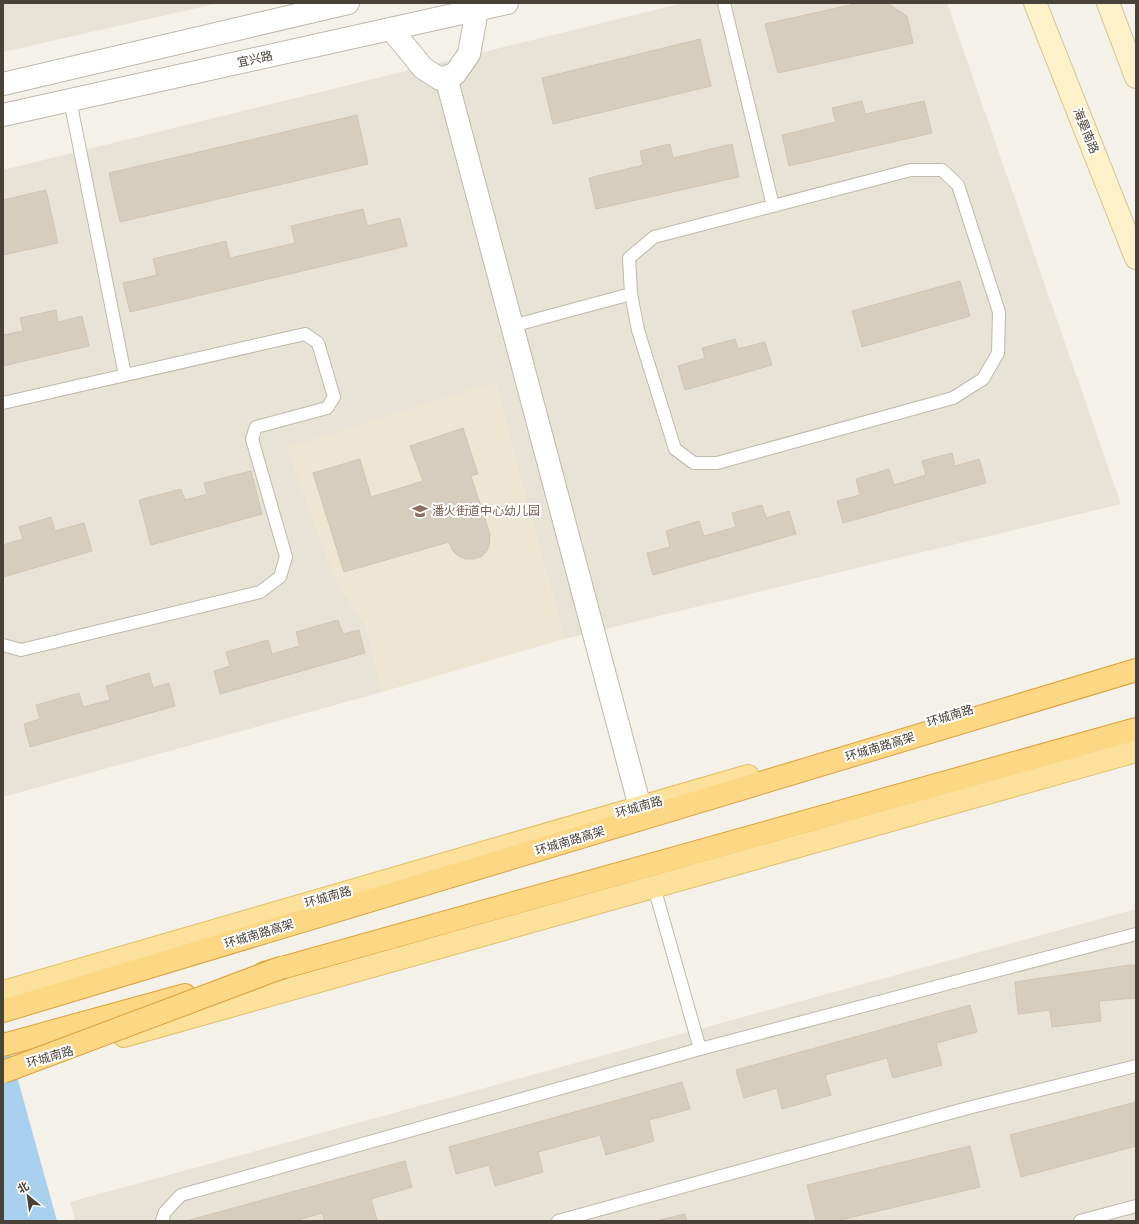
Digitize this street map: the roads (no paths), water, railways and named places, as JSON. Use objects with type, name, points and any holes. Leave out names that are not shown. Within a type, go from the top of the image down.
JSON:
[{"type":"highway","name":"环城南路高架","points":[[3,1011],[1136,670]]},
{"type":"highway","points":[[3,1046],[1136,729]]},
{"type":"highway","points":[[3,1071],[284,967]]},
{"type":"main road","name":"海晏南路","points":[[1035,3],[1136,258]]},
{"type":"main road","points":[[1108,3],[1136,77]]},
{"type":"main road","name":"环城南路","points":[[3,992],[1136,661]]},
{"type":"main road","name":"环城南路","points":[[3,1071],[1136,751]]},
{"type":"street","points":[[3,84],[296,9],[348,3]]},
{"type":"street","name":"宜兴路","points":[[3,115],[508,3]]},
{"type":"street","points":[[391,29],[423,68],[440,79],[455,74],[469,54],[477,10]]},
{"type":"street","points":[[446,77],[640,807]]},
{"type":"lane","points":[[724,3],[773,206]]},
{"type":"lane","points":[[70,100],[125,375]]},
{"type":"lane","points":[[911,170],[942,170],[958,185],[999,312],[998,354],[983,379],[953,398],[717,463],[694,463],[675,449],[638,330],[631,294],[629,258],[654,236],[911,170]]},
{"type":"lane","points":[[512,326],[631,294]]},
{"type":"lane","points":[[3,403],[305,334],[318,343],[334,397],[327,408],[256,427],[252,439],[286,557],[280,577],[260,592],[21,650],[3,645]]},
{"type":"lane","points":[[654,887],[700,1049]]},
{"type":"lane","points":[[162,1221],[165,1212],[181,1195],[700,1049],[1136,934]]},
{"type":"lane","points":[[558,1221],[968,1108],[1136,1066]]},
{"type":"lane","points":[[1080,1221],[1136,1206]]},
{"type":"water","points":[[3,1026],[57,1221],[3,1221]]},
{"type":"place","name":"潘火街道中心幼儿园","points":[[420,511]]}]
